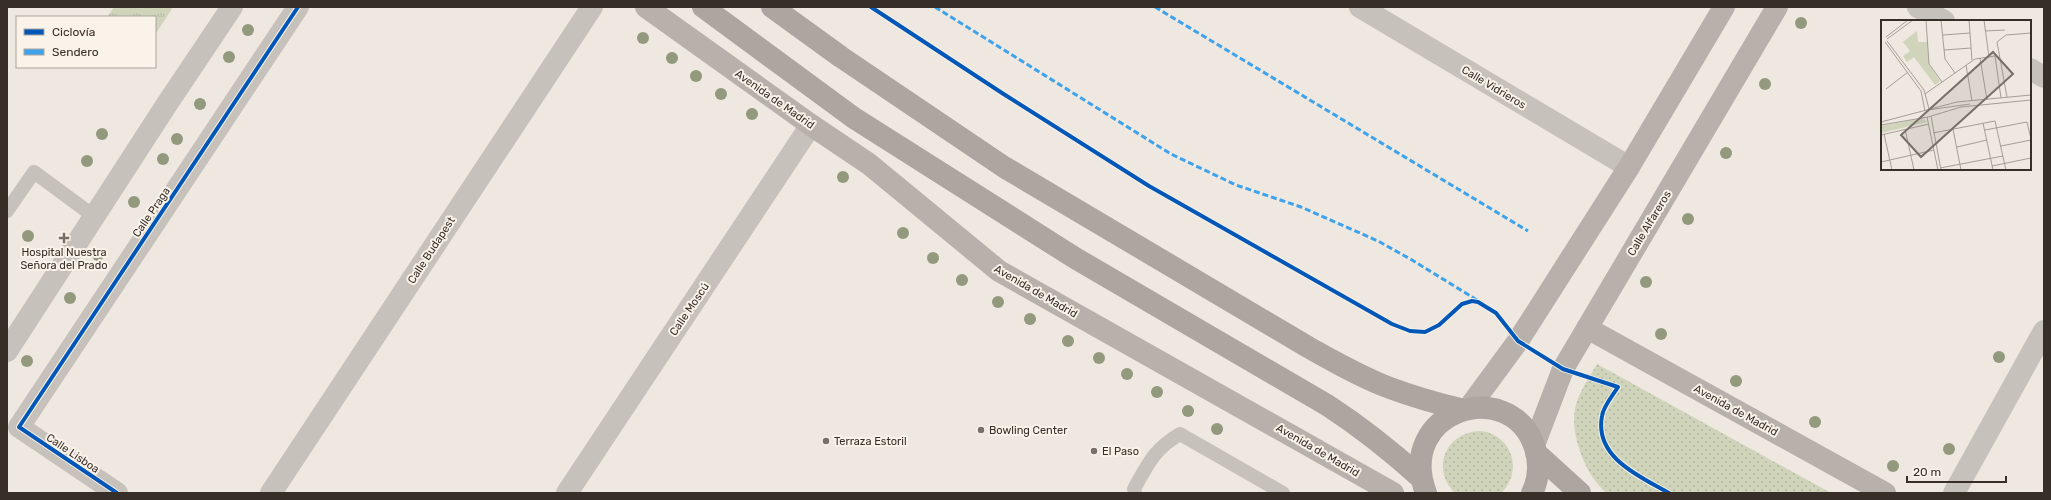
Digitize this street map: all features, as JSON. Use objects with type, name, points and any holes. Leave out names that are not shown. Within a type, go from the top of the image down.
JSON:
[{"type":"main road","points":[[703,7],[854,118],[1075,258],[1328,405],[1386,447],[1423,487]]},
{"type":"main road","points":[[772,7],[841,57],[1004,167],[1351,371],[1390,388],[1427,400],[1466,409],[1494,410],[1509,416],[1523,427],[1535,449],[1538,461],[1538,475],[1532,493]]},
{"type":"main road","points":[[1423,487],[1421,456],[1432,432],[1448,417],[1466,409]]},
{"type":"main road","points":[[1535,449],[1580,493]]},
{"type":"street","points":[[7,351],[167,104],[232,7]]},
{"type":"street","name":"Calle Praga","points":[[19,427],[298,7]]},
{"type":"street","name":"Calle Budapest","points":[[271,493],[592,7]]},
{"type":"street","name":"Avenida de Madrid","points":[[646,7],[811,125],[870,164],[999,271],[1393,493]]},
{"type":"street","name":"Calle Vidrieros","points":[[1360,7],[1628,167]]},
{"type":"street","points":[[1466,409],[1518,341],[1628,167],[1724,7]]},
{"type":"street","name":"Calle Alfareros","points":[[1535,449],[1563,369],[1777,7]]},
{"type":"street","points":[[1918,7],[1942,20]]},
{"type":"street","points":[[2031,70],[2044,77]]},
{"type":"street","name":"Calle Moscú","points":[[568,493],[811,125]]},
{"type":"street","name":"Avenida de Madrid","points":[[1587,328],[1885,493]]},
{"type":"street","points":[[1954,493],[2044,331]]},
{"type":"street","name":"Calle Lisboa","points":[[19,427],[107,490]]},
{"type":"lane","points":[[7,211],[34,172],[95,217]]},
{"type":"lane","points":[[1135,493],[1134,489],[1153,456],[1168,442],[1180,434],[1283,493]]},
{"type":"green space","points":[[114,7],[173,7],[156,33],[156,16],[108,16]]},
{"type":"green space","points":[[1597,364],[1831,493],[1607,493],[1592,477],[1581,455],[1577,443],[1574,419],[1576,403]]},
{"type":"green space","points":[[1480,431],[1491,434],[1500,439],[1507,446],[1513,465],[1512,474],[1508,484],[1501,493],[1455,493],[1448,483],[1444,473],[1443,463],[1445,453],[1458,438],[1468,433]]},
{"type":"marked path","points":[[935,7],[1171,154],[1236,185],[1301,207],[1378,241],[1477,300]]},
{"type":"marked path","points":[[1155,7],[1528,231]]},
{"type":"cycle path","points":[[117,493],[19,427],[298,7]]},
{"type":"cycle path","points":[[871,7],[1002,93],[1149,186],[1392,324],[1410,331],[1425,332],[1439,325],[1462,304],[1472,301],[1478,302],[1496,313],[1518,341],[1563,369],[1618,387],[1606,405],[1602,416],[1601,431],[1605,444],[1612,455],[1633,473],[1669,493]]},
{"type":"place","name":"Hospital Nuestra Señora del Prado","points":[[64,238]]},
{"type":"place","name":"Bowling Center","points":[[981,430]]},
{"type":"place","name":"Terraza Estoril","points":[[826,441]]},
{"type":"place","name":"El Paso","points":[[1094,451]]}]
